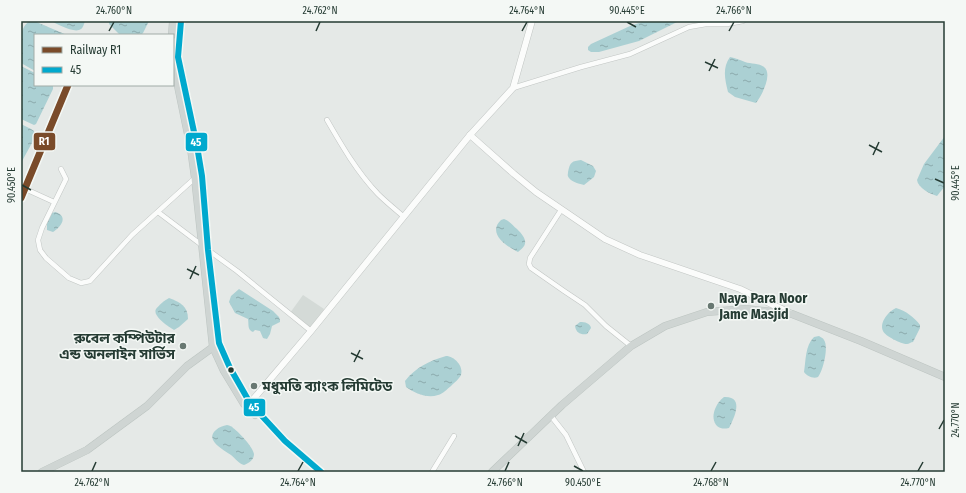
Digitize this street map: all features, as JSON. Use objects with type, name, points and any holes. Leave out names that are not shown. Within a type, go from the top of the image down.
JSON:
[{"type":"main road","points":[[172,34],[173,21]]},
{"type":"main road","points":[[181,21],[178,57],[202,176],[205,248]]},
{"type":"main road","points":[[174,67],[191,149],[205,248],[216,345],[224,371],[244,404],[283,444],[314,472]]},
{"type":"main road","points":[[492,472],[562,405],[631,346],[665,326],[707,312],[746,309],[792,314],[861,341],[945,378]]},
{"type":"main road","points":[[216,345],[250,403],[285,441],[321,472]]},
{"type":"main road","points":[[42,472],[87,450],[147,406],[187,366],[216,345]]},
{"type":"street","points":[[250,403],[470,135],[513,88],[532,21]]},
{"type":"street","points":[[513,88],[630,54],[689,27],[706,24],[727,24],[743,21]]},
{"type":"street","points":[[327,120],[358,169],[378,194],[404,217]]},
{"type":"street","points":[[470,135],[519,179],[561,210],[605,239],[640,255],[740,289],[792,314]]},
{"type":"street","points":[[60,169],[66,179],[42,228],[38,240],[40,250],[46,258],[69,278],[81,283],[90,281],[132,235],[195,178]]},
{"type":"street","points":[[21,187],[54,202]]},
{"type":"street","points":[[561,210],[530,258],[529,264],[531,268],[585,304],[606,326],[631,346]]},
{"type":"street","points":[[158,212],[237,271],[310,331]]},
{"type":"street","points":[[551,416],[566,435],[584,472]]},
{"type":"street","points":[[432,472],[454,436]]},
{"type":"shaded area","points":[[303,295],[324,309],[311,329],[290,313]]},
{"type":"water","points":[[30,21],[34,21],[65,34],[34,34],[34,70],[21,63],[21,34],[26,24]]},
{"type":"water","points":[[51,21],[85,21],[82,28],[75,30],[66,28]]},
{"type":"water","points":[[109,21],[149,21],[142,34],[119,34],[109,24]]},
{"type":"water","points":[[645,21],[679,21],[639,41],[599,52],[591,52],[588,50],[588,47],[591,44],[630,26]]},
{"type":"water","points":[[730,57],[747,63],[760,65],[766,70],[766,85],[756,103],[735,97],[728,92],[725,79],[725,70],[727,61]]},
{"type":"water","points":[[21,66],[34,72],[34,86],[53,86],[53,89],[36,124],[34,125],[21,119]]},
{"type":"water","points":[[21,124],[34,131],[33,141],[21,163]]},
{"type":"water","points":[[945,136],[945,186],[937,196],[922,188],[917,180],[924,164]]},
{"type":"water","points":[[581,160],[593,166],[596,171],[594,177],[584,185],[572,181],[568,176],[571,164]]},
{"type":"water","points":[[55,212],[62,216],[63,219],[61,225],[53,232],[47,230],[47,223],[52,213]]},
{"type":"water","points":[[504,219],[520,232],[525,240],[524,246],[518,252],[504,243],[497,234],[497,225]]},
{"type":"water","points":[[239,289],[273,311],[279,317],[280,322],[272,326],[267,339],[263,338],[260,331],[251,331],[249,328],[248,319],[235,313],[229,302],[231,296]]},
{"type":"water","points":[[169,298],[183,305],[188,315],[188,319],[174,330],[162,321],[155,312],[164,301]]},
{"type":"water","points":[[896,308],[910,315],[920,325],[913,342],[907,344],[901,343],[883,331],[882,324],[885,317]]},
{"type":"water","points":[[580,322],[590,325],[591,328],[587,334],[581,334],[576,330],[575,326]]},
{"type":"water","points":[[819,336],[823,339],[826,348],[822,370],[816,378],[808,376],[804,372],[806,353],[809,345],[814,337]]},
{"type":"water","points":[[449,356],[458,362],[462,372],[459,378],[445,391],[434,396],[425,396],[406,387],[405,381],[418,368],[428,362]]},
{"type":"water","points":[[724,397],[734,400],[736,408],[729,428],[724,429],[717,426],[714,419],[714,410]]},
{"type":"water","points":[[227,425],[239,433],[253,451],[253,458],[244,465],[220,448],[212,437],[216,430]]},
{"type":"rail line","name":"R1","points":[[21,198],[68,86]]},
{"type":"transit line","name":"45","points":[[181,21],[178,57],[202,176],[208,250],[219,343],[230,368],[250,403],[285,441],[321,472]]},
{"type":"place","name":"Naya Para Noor Jame Masjid","points":[[711,306]]},
{"type":"place","name":"রুবেল কম্পিউটার এন্ড অনলাইন সার্ভিস","points":[[183,346]]},
{"type":"place","name":"মধুমতি ব্যাংক লিমিটেড","points":[[254,386]]}]
